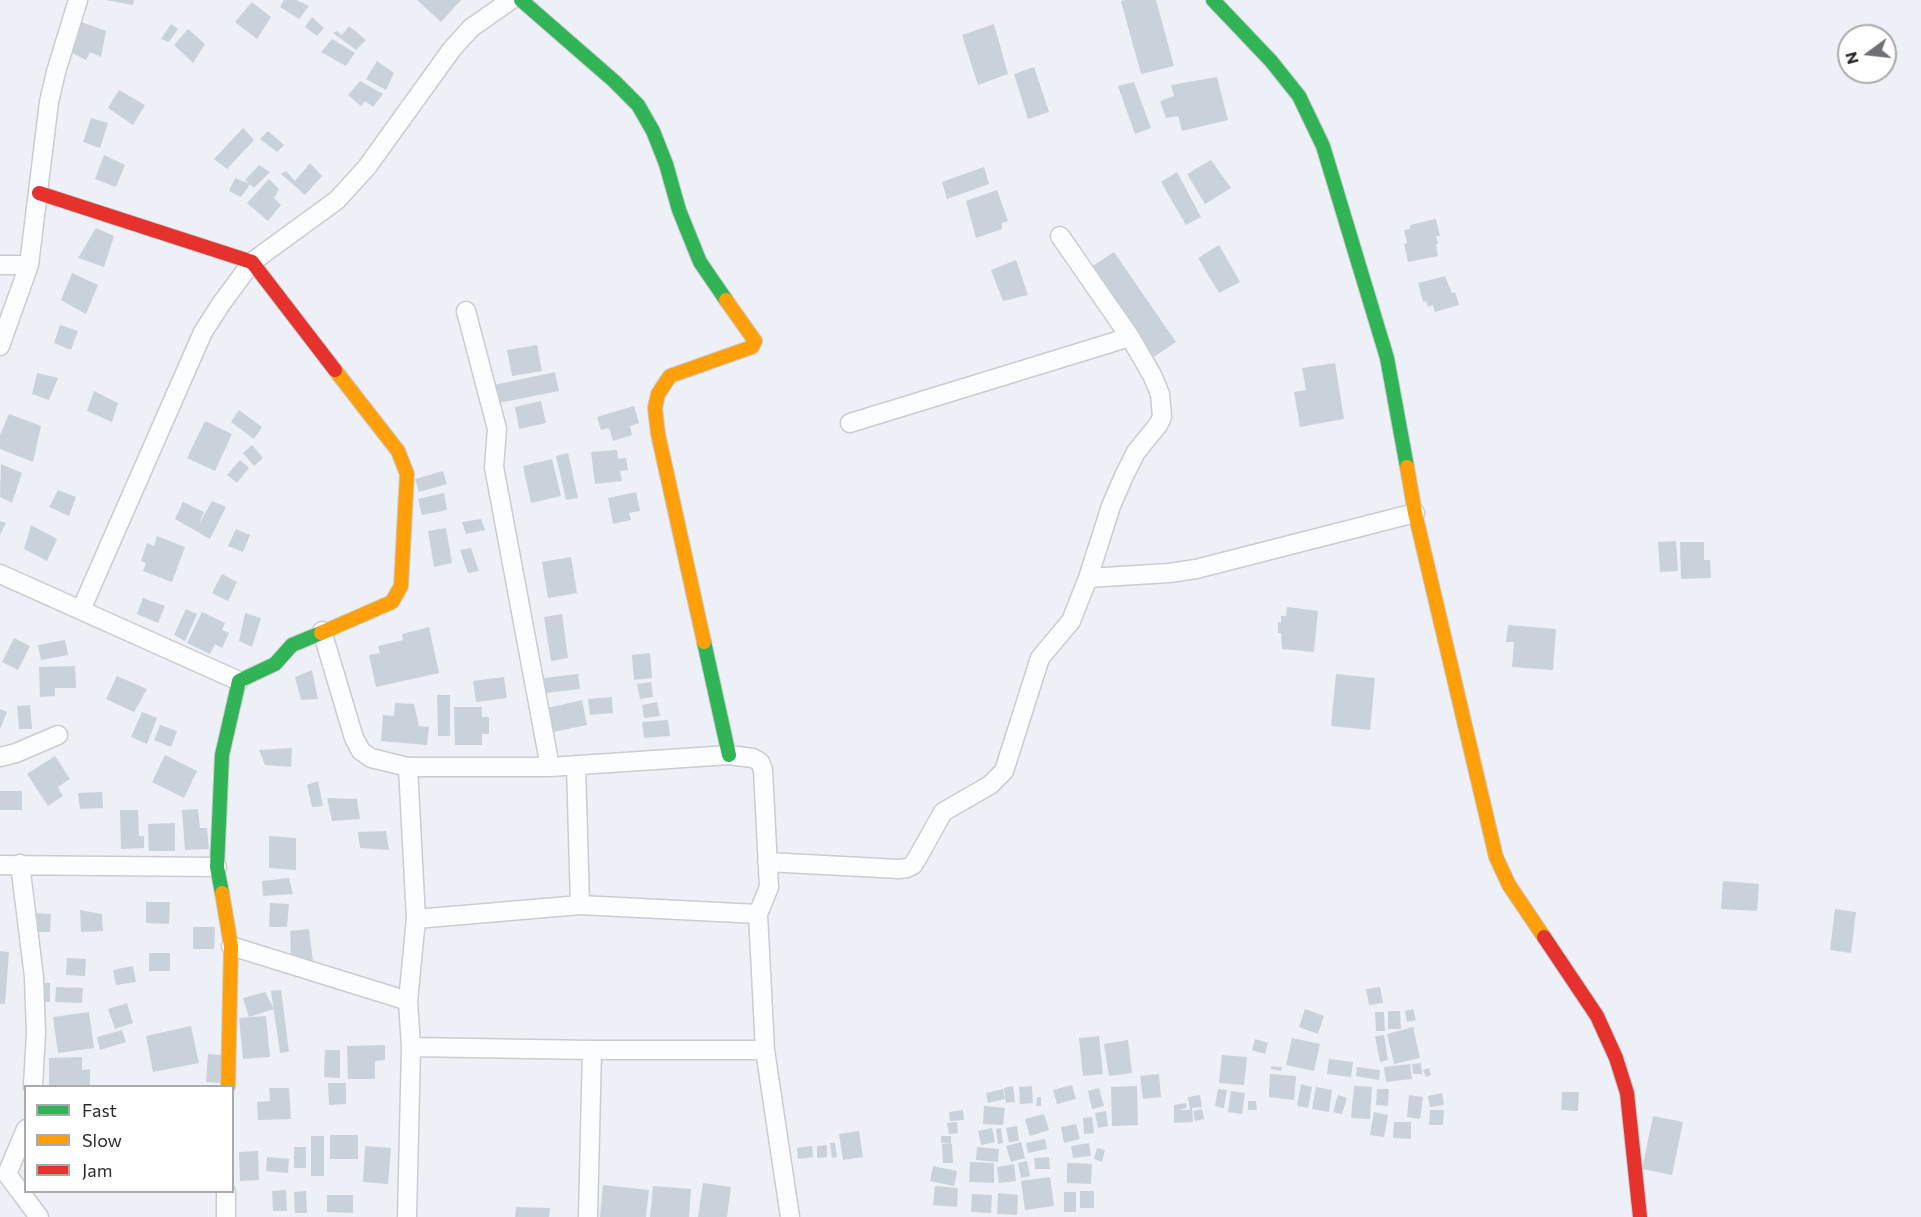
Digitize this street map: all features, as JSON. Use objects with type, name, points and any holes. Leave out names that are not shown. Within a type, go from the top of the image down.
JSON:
[{"type":"street","points":[[0,346],[29,265],[49,102],[78,0]]},
{"type":"street","points":[[81,610],[203,333],[221,304],[252,262],[337,200],[367,167],[452,49],[471,28],[511,0]]},
{"type":"street","points":[[521,0],[614,81],[638,105],[653,131],[666,164],[679,210],[700,262],[755,341],[752,347],[670,376],[658,394],[655,408],[658,434],[729,755]]},
{"type":"street","points":[[1213,0],[1271,61],[1299,96],[1323,146],[1387,358],[1415,513],[1496,857],[1509,885],[1597,1016],[1616,1058],[1627,1094],[1640,1217]]},
{"type":"street","points":[[0,574],[239,681],[275,664],[292,645],[385,607],[397,596],[402,572],[406,474],[398,451],[252,262],[39,193]]},
{"type":"street","points":[[767,862],[899,869],[913,865],[943,812],[990,785],[1004,771],[1040,658],[1071,621],[1088,578],[1111,506],[1124,476],[1136,452],[1162,417],[1160,394],[1152,375],[1130,337],[1060,236]]},
{"type":"street","points":[[0,265],[29,265]]},
{"type":"street","points":[[466,311],[496,429],[494,467],[550,767]]},
{"type":"street","points":[[850,423],[1130,337]]},
{"type":"street","points":[[1088,578],[1196,569],[1415,513]]},
{"type":"street","points":[[322,631],[354,738],[361,752],[371,758],[408,767],[550,767],[729,755],[753,758],[760,762],[763,770],[769,887],[758,914],[765,1050],[790,1217]]},
{"type":"street","points":[[228,1085],[231,946],[217,867],[222,755],[239,681]]},
{"type":"street","points":[[0,757],[16,753],[58,735]]},
{"type":"street","points":[[576,765],[580,905]]},
{"type":"street","points":[[407,1217],[411,1047],[408,1001],[416,918],[408,767]]},
{"type":"street","points":[[20,864],[34,977],[36,1033],[33,1085]]},
{"type":"street","points":[[0,865],[217,867]]},
{"type":"street","points":[[416,918],[580,905],[758,914]]},
{"type":"street","points":[[231,946],[408,1001]]},
{"type":"street","points":[[411,1047],[765,1050]]},
{"type":"street","points":[[588,1217],[592,1050]]},
{"type":"street","points":[[24,1133],[4,1175],[39,1217]]},
{"type":"street","points":[[226,1193],[226,1217]]},
{"type":"building","points":[[106,0],[134,0],[133,5]]},
{"type":"building","points":[[284,0],[296,0],[309,6],[299,19],[280,7]]},
{"type":"building","points":[[417,0],[461,0],[441,22]]},
{"type":"building","points":[[1156,0],[1174,66],[1141,74],[1121,1]]},
{"type":"building","points":[[252,2],[271,17],[257,39],[235,22]]},
{"type":"building","points":[[312,17],[324,28],[317,36],[305,27]]},
{"type":"building","points":[[81,22],[106,31],[101,57],[90,52],[86,60],[72,53]]},
{"type":"building","points":[[171,24],[178,29],[169,42],[161,39]]},
{"type":"building","points":[[994,24],[1008,74],[978,85],[962,35]]},
{"type":"building","points":[[349,26],[366,40],[356,50],[333,33],[337,31],[342,35]]},
{"type":"building","points":[[188,29],[205,44],[193,63],[174,45]]},
{"type":"building","points":[[332,39],[355,53],[346,66],[321,52]]},
{"type":"building","points":[[377,61],[394,73],[386,90],[366,79]]},
{"type":"building","points":[[1034,67],[1049,112],[1028,119],[1014,74]]},
{"type":"building","points":[[1217,77],[1228,120],[1182,131],[1178,116],[1166,118],[1160,101],[1174,96],[1171,85]]},
{"type":"building","points":[[360,81],[383,94],[373,107],[365,101],[361,106],[348,95]]},
{"type":"building","points":[[1134,82],[1151,128],[1135,134],[1118,86]]},
{"type":"building","points":[[119,90],[145,105],[133,125],[108,108]]},
{"type":"building","points":[[91,118],[108,123],[100,148],[83,142]]},
{"type":"building","points":[[243,128],[254,140],[227,169],[214,159]]},
{"type":"building","points":[[268,131],[284,145],[277,152],[260,139]]},
{"type":"building","points":[[104,155],[125,165],[116,187],[95,179]]},
{"type":"building","points":[[1211,160],[1231,188],[1205,204],[1187,174]]},
{"type":"building","points":[[310,163],[322,176],[305,195],[281,174],[286,171],[295,181]]},
{"type":"building","points":[[259,165],[270,172],[254,188],[245,180]]},
{"type":"building","points":[[984,167],[989,184],[947,199],[942,182]]},
{"type":"building","points":[[1177,172],[1201,217],[1186,225],[1161,182]]},
{"type":"building","points":[[235,178],[250,184],[241,197],[229,191]]},
{"type":"building","points":[[269,179],[279,189],[274,198],[281,205],[268,221],[247,203]]},
{"type":"building","points":[[997,190],[1008,221],[1002,223],[1002,229],[976,238],[966,201]]},
{"type":"building","points":[[1436,219],[1440,236],[1436,236],[1438,256],[1408,262],[1404,230],[1410,229],[1410,225]]},
{"type":"building","points":[[96,228],[114,236],[104,267],[78,258]]},
{"type":"building","points":[[1219,245],[1240,282],[1219,293],[1198,258]]},
{"type":"building","points":[[1114,252],[1176,342],[1154,357],[1091,267]]},
{"type":"building","points":[[1016,260],[1028,295],[1003,301],[991,270]]},
{"type":"building","points":[[72,273],[98,285],[86,314],[61,300]]},
{"type":"building","points":[[1445,276],[1452,293],[1455,292],[1459,305],[1435,312],[1433,305],[1428,307],[1426,301],[1423,302],[1418,283]]},
{"type":"building","points":[[60,325],[78,331],[71,350],[54,343]]},
{"type":"building","points":[[537,345],[542,371],[512,376],[507,350]]},
{"type":"building","points":[[1335,363],[1344,419],[1300,427],[1294,392],[1306,390],[1302,368]]},
{"type":"building","points":[[555,372],[559,391],[498,403],[494,385]]},
{"type":"building","points":[[37,373],[58,378],[49,400],[32,394]]},
{"type":"building","points":[[94,391],[118,403],[112,422],[87,411]]},
{"type":"building","points":[[541,401],[546,423],[519,429],[515,407]]},
{"type":"building","points":[[634,406],[639,423],[630,426],[632,435],[613,441],[609,428],[601,430],[597,417]]},
{"type":"building","points":[[239,410],[262,427],[254,439],[231,422]]},
{"type":"building","points":[[9,414],[41,426],[33,462],[0,449],[0,435]]},
{"type":"building","points":[[205,421],[232,434],[215,471],[187,458]]},
{"type":"building","points":[[252,445],[263,458],[254,466],[243,453]]},
{"type":"building","points":[[617,450],[618,459],[626,458],[628,470],[620,471],[622,481],[595,484],[591,452]]},
{"type":"building","points":[[568,453],[578,498],[566,500],[556,456]]},
{"type":"building","points":[[552,459],[561,496],[531,503],[523,466]]},
{"type":"building","points":[[240,460],[249,468],[237,483],[227,475]]},
{"type":"building","points":[[1,464],[22,473],[12,503],[0,497]]},
{"type":"building","points":[[443,471],[447,484],[419,492],[415,479]]},
{"type":"building","points":[[58,490],[76,497],[69,516],[49,507]]},
{"type":"building","points":[[636,492],[640,511],[629,513],[631,520],[613,524],[608,498]]},
{"type":"building","points":[[444,493],[447,510],[422,515],[418,499]]},
{"type":"building","points":[[212,501],[226,507],[210,539],[175,519],[183,502],[204,512],[199,524]]},
{"type":"building","points":[[481,519],[485,530],[466,534],[462,522]]},
{"type":"building","points":[[0,521],[6,523],[0,535]]},
{"type":"building","points":[[31,525],[57,539],[47,561],[24,549]]},
{"type":"building","points":[[446,528],[452,563],[434,567],[428,531]]},
{"type":"building","points":[[236,529],[250,535],[243,552],[228,546]]},
{"type":"building","points":[[157,536],[185,547],[172,582],[143,571],[146,563],[141,561],[147,543],[154,546]]},
{"type":"building","points":[[1676,541],[1678,571],[1660,572],[1658,542]]},
{"type":"building","points":[[1680,542],[1704,542],[1704,560],[1710,560],[1711,578],[1681,579]]},
{"type":"building","points":[[471,548],[479,571],[468,573],[460,550]]},
{"type":"building","points":[[571,557],[577,593],[548,598],[542,562]]},
{"type":"building","points":[[222,574],[237,582],[228,601],[212,593]]},
{"type":"building","points":[[143,598],[165,606],[158,623],[137,614]]},
{"type":"building","points":[[1287,607],[1318,611],[1314,652],[1282,649],[1278,622],[1281,623],[1281,616],[1286,616]]},
{"type":"building","points":[[186,609],[197,614],[185,641],[174,635]]},
{"type":"building","points":[[202,612],[225,623],[222,630],[229,633],[222,648],[215,644],[210,654],[187,643]]},
{"type":"building","points":[[245,613],[261,618],[252,647],[239,641]]},
{"type":"building","points":[[562,614],[568,658],[551,661],[544,617]]},
{"type":"building","points":[[1508,625],[1556,629],[1553,670],[1512,667],[1514,642],[1506,642]]},
{"type":"building","points":[[429,627],[439,673],[376,687],[369,655],[380,653],[378,646],[403,640],[402,634]]},
{"type":"building","points":[[14,638],[30,646],[18,670],[2,662]]},
{"type":"building","points":[[65,640],[68,655],[41,660],[38,645]]},
{"type":"building","points":[[650,653],[652,678],[634,680],[632,655]]},
{"type":"building","points":[[75,666],[76,688],[55,688],[55,696],[40,697],[39,667]]},
{"type":"building","points":[[312,670],[318,699],[301,700],[295,677]]},
{"type":"building","points":[[578,674],[580,689],[546,693],[544,678]]},
{"type":"building","points":[[1336,674],[1375,678],[1370,730],[1331,726]]},
{"type":"building","points":[[117,676],[147,689],[134,712],[106,699]]},
{"type":"building","points":[[504,677],[507,698],[476,702],[473,681]]},
{"type":"building","points":[[651,682],[653,697],[640,699],[637,684]]},
{"type":"building","points":[[437,695],[450,695],[450,736],[438,736]]},
{"type":"building","points":[[612,697],[613,713],[590,715],[588,699]]},
{"type":"building","points":[[582,700],[587,725],[553,732],[548,708]]},
{"type":"building","points":[[657,702],[660,716],[644,718],[642,705]]},
{"type":"building","points":[[395,703],[414,704],[419,726],[429,727],[427,745],[381,741],[383,715],[394,716]]},
{"type":"building","points":[[30,705],[32,729],[19,729],[17,706]]},
{"type":"building","points":[[454,707],[482,707],[482,717],[489,717],[489,734],[482,734],[482,745],[455,745]]},
{"type":"building","points":[[0,709],[7,712],[0,729]]},
{"type":"building","points":[[142,712],[157,718],[147,744],[131,737]]},
{"type":"building","points":[[668,720],[670,736],[644,738],[642,722]]},
{"type":"building","points":[[160,725],[177,731],[171,747],[154,740]]},
{"type":"building","points":[[292,748],[291,767],[265,765],[259,750]]},
{"type":"building","points":[[165,755],[197,771],[184,798],[152,782]]},
{"type":"building","points":[[55,756],[70,779],[58,787],[63,796],[48,806],[27,774]]},
{"type":"building","points":[[318,781],[323,806],[312,807],[307,785]]},
{"type":"building","points":[[0,791],[22,791],[22,810],[0,810]]},
{"type":"building","points":[[102,792],[103,808],[80,809],[78,793]]},
{"type":"building","points":[[327,798],[357,799],[360,819],[332,821]]},
{"type":"building","points":[[198,809],[200,828],[207,828],[209,849],[185,850],[182,810]]},
{"type":"building","points":[[120,810],[138,810],[139,836],[144,836],[144,848],[121,849]]},
{"type":"building","points":[[175,823],[175,851],[149,851],[148,824]]},
{"type":"building","points":[[386,831],[389,850],[360,848],[358,832]]},
{"type":"building","points":[[269,836],[296,838],[296,870],[269,868]]},
{"type":"building","points":[[289,878],[293,894],[263,896],[262,881]]},
{"type":"building","points":[[1723,881],[1759,884],[1757,911],[1721,909]]},
{"type":"building","points":[[146,902],[170,902],[169,924],[146,923]]},
{"type":"building","points":[[270,903],[289,904],[287,927],[269,927]]},
{"type":"building","points":[[1835,909],[1856,912],[1851,953],[1830,950]]},
{"type":"building","points":[[80,910],[102,914],[103,931],[81,932]]},
{"type":"building","points":[[34,913],[51,914],[50,932],[34,932]]},
{"type":"building","points":[[193,927],[215,927],[214,949],[193,949]]},
{"type":"building","points":[[309,929],[313,961],[291,957],[290,931]]},
{"type":"building","points":[[0,951],[9,952],[5,1004],[0,1004]]},
{"type":"building","points":[[149,953],[170,953],[170,971],[149,971]]},
{"type":"building","points":[[67,958],[86,959],[85,976],[66,975]]},
{"type":"building","points":[[133,966],[136,982],[116,985],[113,970]]},
{"type":"building","points":[[40,983],[50,983],[50,1002],[40,1002]]},
{"type":"building","points":[[56,987],[83,988],[82,1003],[55,1002]]},
{"type":"building","points":[[1380,987],[1383,1003],[1369,1005],[1366,989]]},
{"type":"building","points":[[281,990],[289,1052],[280,1053],[271,991]]},
{"type":"building","points":[[265,992],[274,1009],[249,1017],[243,998]]},
{"type":"building","points":[[127,1003],[133,1023],[115,1029],[108,1009]]},
{"type":"building","points":[[1305,1009],[1324,1016],[1318,1034],[1299,1027]]},
{"type":"building","points":[[1413,1009],[1416,1020],[1407,1022],[1405,1011]]},
{"type":"building","points":[[1388,1011],[1400,1011],[1401,1029],[1388,1029]]},
{"type":"building","points":[[89,1012],[94,1048],[58,1053],[53,1017]]},
{"type":"building","points":[[1375,1012],[1384,1012],[1385,1031],[1376,1031]]},
{"type":"building","points":[[266,1016],[270,1057],[243,1059],[239,1018]]},
{"type":"building","points":[[191,1026],[199,1063],[153,1072],[146,1036]]},
{"type":"building","points":[[1413,1027],[1420,1058],[1394,1064],[1387,1034]]},
{"type":"building","points":[[122,1030],[126,1042],[100,1050],[97,1037]]},
{"type":"building","points":[[1384,1035],[1388,1060],[1380,1062],[1375,1036]]},
{"type":"building","points":[[1099,1036],[1103,1074],[1083,1076],[1079,1038]]},
{"type":"building","points":[[1292,1038],[1320,1044],[1314,1071],[1286,1065]]},
{"type":"building","points":[[1255,1039],[1268,1043],[1265,1054],[1252,1050]]},
{"type":"building","points":[[1128,1040],[1132,1073],[1109,1076],[1104,1044]]},
{"type":"building","points":[[385,1045],[385,1060],[375,1061],[375,1079],[348,1079],[347,1046]]},
{"type":"building","points":[[325,1050],[340,1050],[340,1078],[324,1077]]},
{"type":"building","points":[[208,1054],[222,1055],[221,1083],[206,1082]]},
{"type":"building","points":[[1222,1055],[1247,1057],[1244,1085],[1219,1083]]},
{"type":"building","points":[[82,1057],[82,1070],[90,1069],[90,1085],[49,1085],[49,1058]]},
{"type":"building","points":[[1329,1059],[1353,1062],[1351,1077],[1327,1074]]},
{"type":"building","points":[[1421,1063],[1422,1074],[1413,1074],[1412,1064]]},
{"type":"building","points":[[1410,1064],[1412,1079],[1386,1082],[1384,1067]]},
{"type":"building","points":[[1271,1066],[1282,1067],[1281,1071],[1271,1069]]},
{"type":"building","points":[[1357,1067],[1380,1070],[1379,1080],[1356,1076]]},
{"type":"building","points":[[1429,1068],[1431,1075],[1426,1077],[1423,1070]]},
{"type":"building","points":[[1159,1074],[1161,1097],[1143,1099],[1140,1076]]},
{"type":"building","points":[[1270,1074],[1296,1076],[1294,1100],[1269,1097]]},
{"type":"building","points":[[328,1083],[346,1083],[346,1104],[329,1105]]},
{"type":"building","points":[[1301,1084],[1312,1087],[1308,1108],[1297,1106]]},
{"type":"building","points":[[1072,1085],[1076,1099],[1057,1104],[1053,1090]]},
{"type":"building","points":[[1013,1086],[1015,1102],[1006,1103],[1004,1088]]},
{"type":"building","points":[[1032,1086],[1033,1103],[1020,1104],[1019,1087]]},
{"type":"building","points":[[1137,1086],[1138,1125],[1112,1126],[1111,1087]]},
{"type":"building","points":[[1354,1086],[1372,1087],[1370,1119],[1351,1118]]},
{"type":"building","points":[[1316,1087],[1332,1090],[1329,1112],[1312,1109]]},
{"type":"building","points":[[269,1088],[289,1088],[291,1119],[258,1120],[257,1102],[270,1101]]},
{"type":"building","points":[[1099,1088],[1104,1106],[1092,1109],[1088,1091]]},
{"type":"building","points":[[1003,1089],[1005,1099],[988,1103],[986,1093]]},
{"type":"building","points":[[1218,1089],[1227,1090],[1224,1108],[1215,1106]]},
{"type":"building","points":[[1377,1089],[1389,1089],[1388,1106],[1376,1105]]},
{"type":"building","points":[[1231,1091],[1245,1093],[1242,1114],[1228,1112]]},
{"type":"building","points":[[1562,1092],[1579,1092],[1578,1111],[1561,1110]]},
{"type":"building","points":[[1442,1093],[1444,1105],[1430,1107],[1428,1096]]},
{"type":"building","points":[[1200,1095],[1202,1107],[1192,1108],[1193,1122],[1174,1123],[1174,1105],[1186,1103],[1187,1108],[1178,1110],[1190,1110],[1188,1097]]},
{"type":"building","points":[[1338,1095],[1347,1098],[1342,1114],[1333,1112]]},
{"type":"building","points":[[1409,1095],[1423,1097],[1420,1119],[1407,1117]]},
{"type":"building","points":[[1037,1097],[1041,1097],[1041,1106],[1036,1106]]},
{"type":"building","points":[[1248,1101],[1256,1101],[1257,1110],[1248,1110]]},
{"type":"building","points":[[984,1106],[1005,1108],[1003,1125],[983,1124]]},
{"type":"building","points":[[1202,1109],[1204,1119],[1195,1121],[1193,1111]]},
{"type":"building","points":[[963,1110],[964,1120],[950,1121],[949,1112]]},
{"type":"building","points":[[1430,1110],[1444,1110],[1443,1125],[1429,1125]]},
{"type":"building","points":[[1106,1111],[1108,1126],[1098,1128],[1095,1113]]},
{"type":"building","points":[[1374,1112],[1388,1115],[1384,1137],[1370,1135]]},
{"type":"building","points":[[1044,1114],[1049,1130],[1030,1136],[1025,1119]]},
{"type":"building","points":[[1653,1116],[1683,1122],[1672,1175],[1642,1169]]},
{"type":"building","points":[[1092,1117],[1094,1133],[1084,1134],[1083,1118]]},
{"type":"building","points":[[957,1122],[958,1133],[949,1134],[947,1123]]},
{"type":"building","points":[[1394,1122],[1411,1122],[1411,1139],[1393,1138]]},
{"type":"building","points":[[1076,1124],[1080,1139],[1064,1143],[1061,1127]]},
{"type":"building","points":[[1017,1126],[1019,1141],[1009,1142],[1006,1128]]},
{"type":"building","points":[[992,1128],[995,1142],[981,1145],[978,1131]]},
{"type":"building","points":[[1001,1128],[1003,1143],[998,1144],[996,1129]]},
{"type":"building","points":[[859,1131],[863,1157],[843,1160],[839,1134]]},
{"type":"building","points":[[330,1135],[358,1135],[358,1159],[330,1159]]},
{"type":"building","points":[[311,1136],[324,1136],[324,1176],[311,1176]]},
{"type":"building","points":[[941,1136],[951,1136],[951,1144],[941,1143]]},
{"type":"building","points":[[1045,1139],[1047,1149],[1028,1153],[1026,1143]]},
{"type":"building","points":[[1021,1142],[1025,1158],[1011,1162],[1006,1146]]},
{"type":"building","points":[[830,1143],[835,1143],[837,1157],[832,1158]]},
{"type":"building","points":[[1089,1143],[1091,1156],[1073,1158],[1071,1146]]},
{"type":"building","points":[[942,1144],[952,1144],[953,1163],[943,1163]]},
{"type":"building","points":[[827,1145],[827,1157],[817,1158],[817,1146]]},
{"type":"building","points":[[365,1146],[391,1148],[388,1184],[363,1182]]},
{"type":"building","points":[[812,1146],[813,1157],[798,1159],[797,1148]]},
{"type":"building","points":[[294,1147],[306,1147],[306,1168],[294,1168]]},
{"type":"building","points":[[977,1147],[999,1149],[998,1162],[976,1160]]},
{"type":"building","points":[[1097,1148],[1105,1150],[1102,1162],[1094,1159]]},
{"type":"building","points":[[258,1151],[259,1180],[240,1181],[239,1152]]},
{"type":"building","points":[[267,1157],[289,1159],[288,1173],[266,1171]]},
{"type":"building","points":[[1049,1157],[1050,1169],[1035,1169],[1034,1158]]},
{"type":"building","points":[[1027,1161],[1030,1176],[1021,1178],[1018,1163]]},
{"type":"building","points":[[970,1162],[994,1163],[994,1183],[969,1182]]},
{"type":"building","points":[[1067,1163],[1092,1164],[1091,1184],[1067,1183]]},
{"type":"building","points":[[1014,1164],[1016,1181],[999,1183],[997,1167]]},
{"type":"building","points":[[933,1166],[957,1171],[954,1186],[930,1181]]},
{"type":"building","points":[[1050,1177],[1054,1206],[1025,1210],[1021,1181]]},
{"type":"building","points":[[703,1183],[731,1187],[727,1217],[698,1217]]},
{"type":"building","points":[[603,1185],[649,1190],[646,1217],[600,1217]]},
{"type":"building","points":[[653,1186],[691,1189],[689,1217],[650,1217]]},
{"type":"building","points":[[935,1186],[958,1188],[957,1207],[933,1205]]},
{"type":"building","points":[[286,1190],[287,1211],[273,1211],[272,1191]]},
{"type":"building","points":[[306,1191],[307,1213],[295,1213],[294,1192]]},
{"type":"building","points":[[1080,1191],[1094,1191],[1094,1208],[1080,1208]]},
{"type":"building","points":[[1064,1192],[1076,1192],[1076,1212],[1064,1212]]},
{"type":"building","points":[[998,1193],[1018,1195],[1017,1215],[997,1214]]},
{"type":"building","points":[[972,1194],[992,1195],[991,1213],[971,1212]]},
{"type":"building","points":[[327,1195],[353,1195],[353,1213],[327,1212]]},
{"type":"building","points":[[516,1207],[550,1208],[549,1217],[515,1217]]},
{"type":"traffic: fast","points":[[521,0],[614,81],[638,105],[653,131],[666,164],[679,210],[700,262],[726,300]]},
{"type":"traffic: fast","points":[[1213,0],[1271,61],[1299,96],[1323,146],[1387,358],[1407,467]]},
{"type":"traffic: fast","points":[[222,893],[217,867],[222,755],[239,681],[275,664],[292,645],[321,633]]},
{"type":"traffic: fast","points":[[704,642],[729,755]]},
{"type":"traffic: slow","points":[[704,642],[658,434],[655,408],[658,394],[670,376],[752,347],[755,341],[726,300]]},
{"type":"traffic: slow","points":[[321,633],[392,602],[401,586],[407,474],[398,451],[335,370]]},
{"type":"traffic: slow","points":[[1407,467],[1415,513],[1496,857],[1509,885],[1544,937]]},
{"type":"traffic: slow","points":[[222,893],[231,946],[228,1085]]},
{"type":"traffic: jam","points":[[39,193],[252,262],[335,370]]},
{"type":"traffic: jam","points":[[1544,937],[1597,1016],[1616,1058],[1627,1093],[1640,1217]]}]
